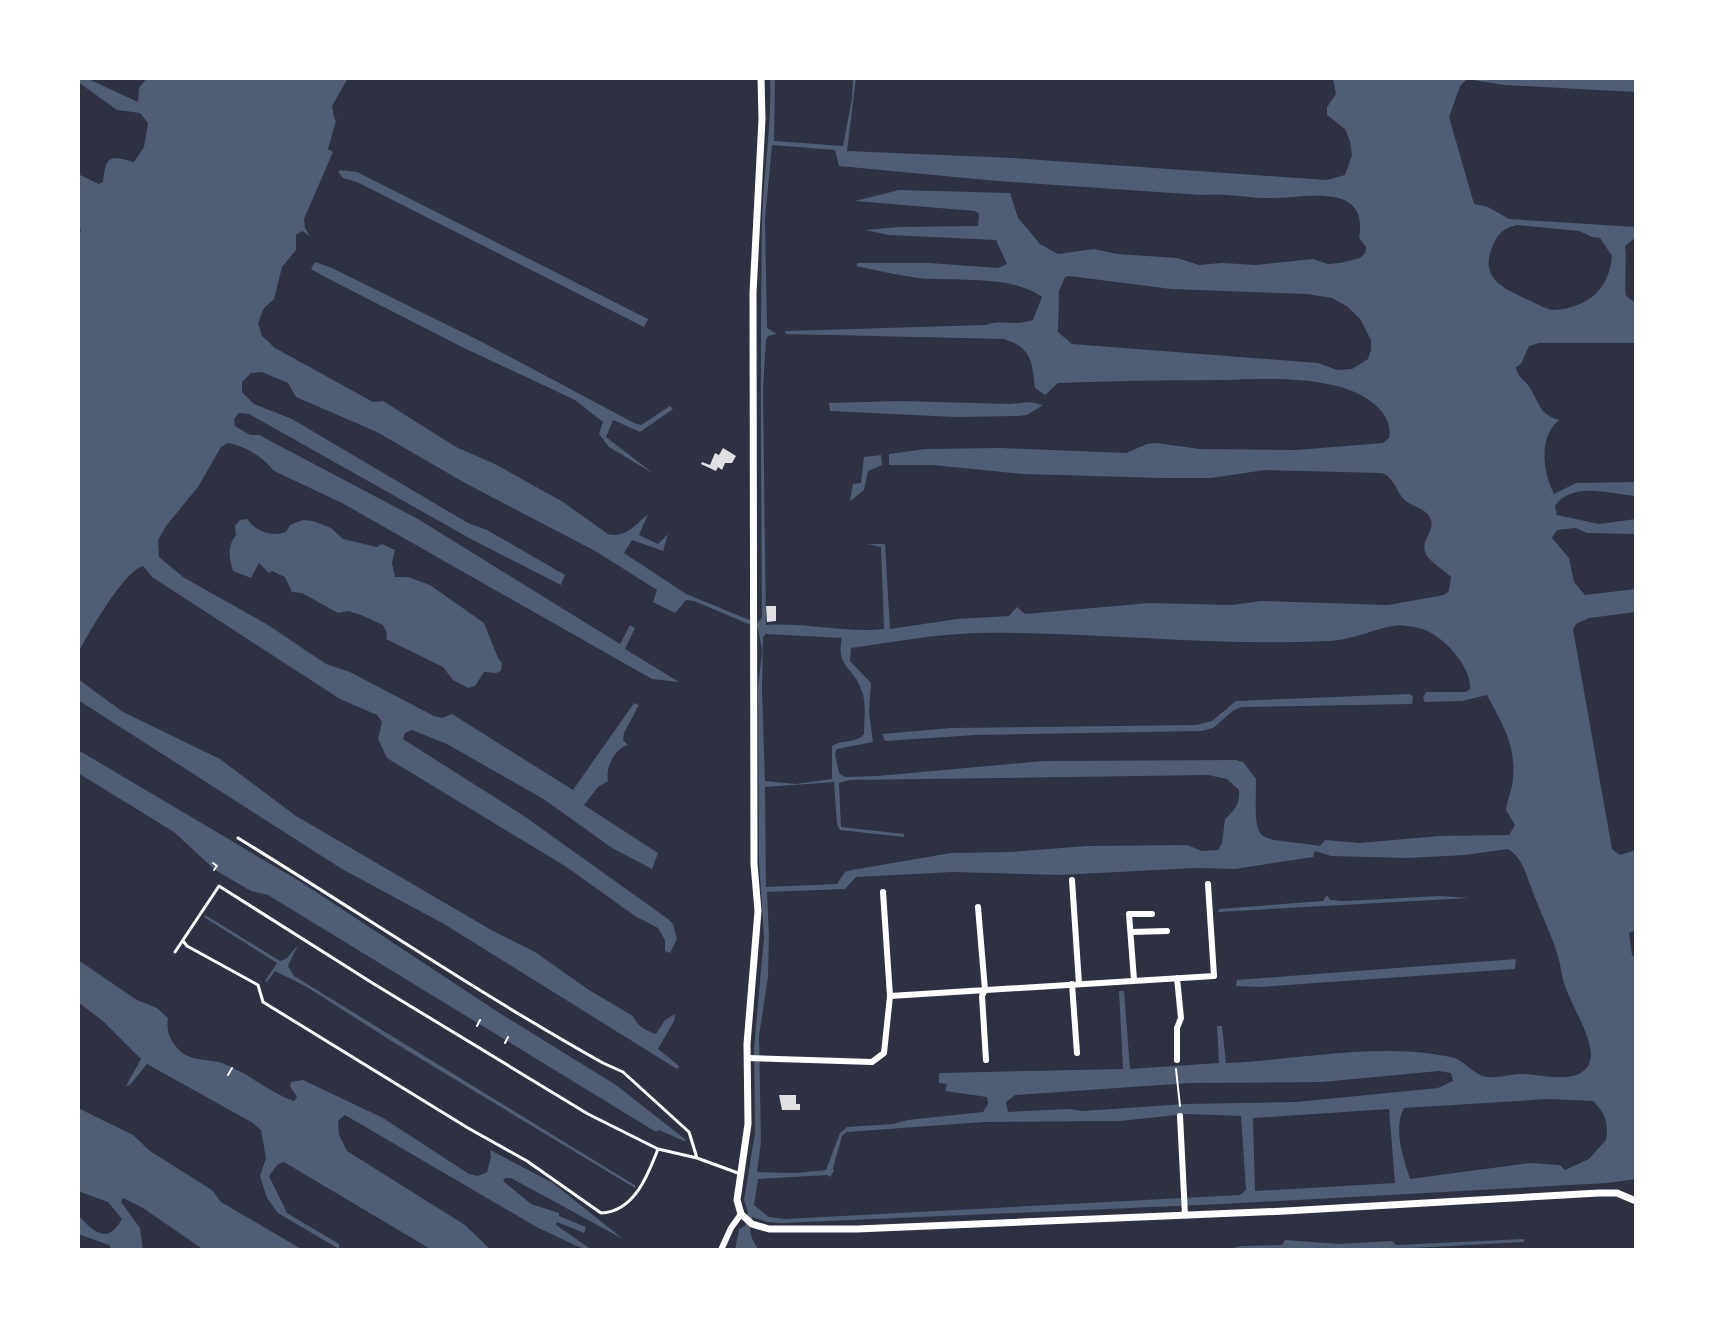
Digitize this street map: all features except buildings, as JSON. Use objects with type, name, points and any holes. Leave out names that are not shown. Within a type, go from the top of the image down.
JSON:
[{"type":"street","points":[[761,78],[762,119],[753,293],[752,631],[754,864],[758,911],[748,1124],[737,1200],[746,1219],[769,1229],[857,1229],[1599,1193],[1617,1193],[1636,1201]]},
{"type":"street","points":[[1072,880],[1077,1053]]},
{"type":"street","points":[[890,996],[1214,976],[1208,884]]},
{"type":"street","points":[[750,1058],[872,1062],[884,1053],[890,996],[883,892]]},
{"type":"street","points":[[978,907],[985,990],[982,996],[986,1060]]},
{"type":"street","points":[[1134,980],[1129,914],[1152,914]]},
{"type":"street","points":[[1131,932],[1167,931]]},
{"type":"street","points":[[1176,1062],[1177,1028],[1181,1018],[1177,978]]},
{"type":"street","points":[[1180,1116],[1184,1211]]},
{"type":"street","points":[[721,1250],[746,1219]]},
{"type":"lane","points":[[238,838],[486,996],[623,1072],[689,1132],[697,1158]]},
{"type":"lane","points":[[175,952],[219,886],[588,1114],[658,1149],[697,1158],[741,1174]]},
{"type":"lane","points":[[183,940],[187,946],[258,985],[263,1002],[527,1161],[601,1213],[618,1209],[640,1189],[658,1149]]},
{"type":"path","points":[[213,863],[217,866],[214,870]]},
{"type":"path","points":[[477,1026],[480,1020]]},
{"type":"path","points":[[505,1043],[508,1037]]},
{"type":"path","points":[[1176,1062],[1179,1103]]},
{"type":"path","points":[[228,1075],[232,1068]]},
{"type":"water","points":[[80,78],[86,78],[138,102],[139,88],[147,78],[348,78],[332,106],[335,121],[337,117],[328,149],[333,152],[304,219],[310,236],[302,231],[296,235],[296,250],[282,267],[274,299],[264,308],[258,323],[262,336],[275,348],[373,402],[383,401],[456,447],[497,465],[563,502],[608,534],[625,533],[648,514],[639,535],[658,544],[668,534],[663,551],[632,540],[624,553],[686,594],[757,623],[762,618],[762,223],[770,78],[775,78],[774,141],[843,146],[853,78],[856,78],[847,151],[1013,158],[1327,180],[1345,175],[1352,155],[1345,129],[1327,115],[1327,107],[1336,94],[1333,78],[1636,78],[1636,92],[1504,85],[1467,79],[1460,86],[1449,117],[1474,204],[1488,207],[1509,219],[1636,227],[1636,237],[1625,246],[1626,296],[1636,303],[1636,343],[1539,343],[1529,346],[1521,364],[1516,367],[1538,404],[1552,418],[1559,420],[1548,436],[1544,455],[1554,494],[1576,483],[1636,482],[1636,496],[1581,491],[1562,498],[1555,506],[1557,515],[1599,524],[1636,519],[1636,534],[1587,533],[1576,528],[1557,530],[1552,538],[1569,558],[1574,582],[1585,595],[1636,589],[1636,612],[1589,618],[1576,624],[1573,629],[1612,849],[1620,855],[1636,850],[1636,930],[1629,933],[1632,955],[1636,959],[1636,1179],[1222,1204],[782,1223],[752,1217],[751,1235],[759,1250],[735,1250],[739,1229],[745,1226],[748,1212],[744,1200],[755,1133],[754,1048],[764,937],[759,861],[758,688],[762,651],[758,628],[694,601],[686,600],[675,613],[653,602],[657,590],[597,552],[465,483],[377,432],[296,397],[288,383],[262,372],[251,373],[242,382],[242,392],[254,404],[292,419],[468,523],[487,530],[565,575],[561,585],[471,539],[249,414],[239,413],[234,419],[235,426],[250,435],[259,435],[418,519],[620,644],[630,625],[635,628],[625,649],[679,682],[652,679],[342,503],[274,471],[259,457],[234,444],[221,447],[198,487],[158,540],[159,557],[183,577],[268,625],[326,664],[350,672],[434,716],[442,718],[452,714],[573,790],[634,703],[639,705],[624,733],[623,740],[628,745],[612,759],[608,781],[598,787],[584,805],[658,853],[652,869],[612,848],[545,800],[447,744],[412,730],[405,733],[403,739],[524,816],[668,919],[673,924],[677,939],[670,953],[665,951],[665,940],[658,928],[635,916],[565,866],[387,758],[378,739],[382,722],[377,715],[340,699],[152,577],[143,566],[135,570],[117,591],[78,653],[78,237],[81,230],[78,225],[78,174],[99,184],[103,182],[106,166],[111,159],[134,162],[144,147],[148,123],[140,113],[117,110],[78,82]],"holes":[[[772,145],[835,150],[839,166],[1201,195],[1264,198],[1329,196],[1343,200],[1354,207],[1360,219],[1359,238],[1366,247],[1360,258],[1328,264],[1313,259],[1256,265],[1199,265],[1177,258],[1117,254],[1094,249],[1058,254],[1040,244],[1018,218],[1010,193],[899,190],[855,201],[975,211],[979,214],[978,226],[865,230],[889,235],[996,240],[1007,264],[998,268],[929,263],[858,263],[856,266],[918,278],[982,280],[1015,285],[1042,297],[1033,320],[986,325],[785,331],[786,334],[1004,339],[1020,347],[1029,357],[1035,388],[1045,395],[1058,383],[1161,380],[1292,380],[1341,387],[1362,396],[1380,409],[1389,427],[1389,438],[1383,443],[1296,450],[1200,449],[1156,443],[1126,453],[1001,448],[926,449],[889,454],[889,465],[932,465],[1024,474],[1162,478],[1211,478],[1265,470],[1382,473],[1406,501],[1429,516],[1432,525],[1425,541],[1425,551],[1429,559],[1451,577],[1449,591],[1444,595],[1388,605],[1261,601],[1232,605],[1149,603],[1025,614],[1017,607],[1009,616],[957,619],[890,629],[885,544],[868,544],[881,547],[884,629],[766,625],[763,390],[766,340],[768,336],[777,334],[767,328],[765,219]],[[1517,225],[1579,231],[1600,238],[1612,256],[1606,278],[1595,295],[1567,308],[1548,309],[1517,295],[1495,279],[1489,264],[1494,243],[1506,229]],[[1069,276],[1171,289],[1307,294],[1332,298],[1360,319],[1371,340],[1371,350],[1368,359],[1352,369],[1337,370],[1318,363],[1072,344],[1058,332],[1059,291],[1065,277]],[[1400,625],[1428,631],[1445,643],[1463,665],[1470,689],[1466,692],[1426,692],[1425,702],[1462,701],[1487,695],[1507,735],[1512,755],[1513,782],[1506,810],[1515,825],[1509,835],[1440,836],[1359,843],[1325,840],[1320,846],[1270,839],[1258,829],[1256,779],[1243,762],[1236,760],[1043,761],[877,776],[845,777],[839,773],[835,754],[837,749],[873,742],[869,712],[871,683],[850,661],[851,648],[978,633],[1242,642],[1330,641]],[[766,634],[842,638],[843,661],[863,694],[864,734],[832,746],[832,779],[796,784],[765,781],[763,637]],[[1208,775],[1227,779],[1239,790],[1236,806],[1225,819],[1218,850],[1202,851],[1187,845],[1087,846],[951,853],[852,870],[845,872],[837,884],[766,887],[765,787],[834,782],[840,830],[904,837],[904,834],[841,827],[839,783],[850,780]],[[1508,849],[1514,853],[1524,869],[1554,944],[1565,986],[1587,1035],[1591,1057],[1588,1066],[1574,1076],[1565,1077],[1518,1074],[1488,1077],[1451,1057],[1395,1051],[1226,1063],[1222,1026],[1217,1026],[1219,1063],[1130,1069],[1124,991],[1119,991],[1123,1069],[939,1073],[939,1083],[947,1084],[945,1091],[987,1097],[988,1104],[983,1112],[847,1127],[840,1133],[826,1170],[757,1172],[761,1142],[759,1036],[768,977],[767,892],[845,889],[856,877],[952,872],[1060,875],[1235,869],[1313,857],[1315,851],[1331,856],[1407,858]],[[1439,1071],[1451,1073],[1453,1081],[1438,1088],[1296,1102],[1008,1112],[1006,1102],[1015,1095],[1190,1083],[1322,1082]],[[1548,1099],[1593,1101],[1605,1119],[1607,1134],[1606,1140],[1589,1159],[1565,1170],[1560,1165],[1530,1163],[1410,1179],[1400,1143],[1399,1125],[1404,1108]],[[1389,1109],[1395,1183],[1255,1191],[1253,1118]],[[1186,1114],[1241,1116],[1246,1190],[1240,1195],[785,1219],[769,1217],[754,1205],[758,1179],[830,1177],[842,1136],[847,1132],[984,1122],[1120,1121]]]},
{"type":"water","points":[[338,172],[357,172],[648,319],[644,327],[357,182],[343,178]]},
{"type":"water","points":[[315,262],[482,342],[634,423],[641,425],[670,406],[673,409],[640,432],[613,420],[606,437],[654,474],[609,447],[599,434],[603,422],[575,400],[325,277],[311,269]]},
{"type":"water","points":[[1030,402],[1043,405],[1027,415],[955,417],[830,411],[829,403]]},
{"type":"water","points":[[881,455],[882,465],[868,471],[864,490],[850,501],[853,484],[861,483],[864,457]]},
{"type":"water","points":[[247,519],[269,534],[286,532],[290,525],[303,520],[313,521],[331,528],[343,539],[377,547],[382,544],[395,550],[392,563],[395,577],[408,577],[430,585],[484,623],[502,663],[501,671],[484,672],[475,686],[468,688],[453,680],[443,667],[386,639],[383,625],[348,611],[338,613],[302,593],[292,592],[285,577],[272,571],[269,573],[259,563],[251,578],[233,571],[230,553],[236,535],[235,526],[240,520]]},
{"type":"water","points":[[78,679],[123,712],[220,759],[296,816],[493,931],[535,952],[633,1016],[645,1030],[656,1034],[665,1020],[675,1014],[658,1049],[679,1066],[677,1069],[444,924],[342,869],[78,700]]},
{"type":"water","points":[[1413,696],[1412,704],[1242,707],[1213,728],[1202,731],[976,735],[885,741],[882,734],[951,728],[1196,725],[1212,721],[1236,701]]},
{"type":"water","points":[[78,750],[301,882],[501,1014],[616,1085],[686,1140],[659,1130],[656,1132],[268,895],[251,891],[215,870],[174,832],[78,773]]},
{"type":"water","points":[[1327,895],[1330,900],[1345,901],[1440,896],[1469,898],[1218,912],[1219,909],[1323,901]]},
{"type":"water","points":[[205,915],[280,961],[286,959],[298,945],[288,966],[294,976],[635,1188],[307,987],[275,971],[265,981],[277,963]]},
{"type":"water","points":[[1516,959],[1515,969],[1261,987],[1236,986],[1237,980]]},
{"type":"water","points":[[78,960],[137,1000],[157,1008],[168,1018],[170,1036],[184,1054],[222,1063],[294,1101],[297,1097],[290,1086],[291,1082],[303,1080],[383,1118],[469,1174],[478,1176],[487,1172],[490,1150],[553,1183],[623,1239],[511,1178],[505,1178],[503,1181],[531,1204],[559,1213],[559,1216],[586,1227],[584,1233],[557,1222],[556,1225],[592,1250],[574,1245],[540,1229],[345,1115],[338,1121],[339,1135],[347,1151],[465,1225],[491,1250],[432,1250],[284,1162],[278,1164],[269,1176],[287,1213],[339,1244],[339,1249],[278,1213],[267,1198],[260,1176],[266,1158],[261,1130],[253,1123],[147,1064],[126,1086],[141,1059],[104,1022],[78,1002]]},
{"type":"water","points":[[78,1108],[133,1135],[150,1151],[212,1190],[221,1202],[303,1250],[204,1250],[123,1198],[121,1202],[140,1228],[143,1250],[112,1250],[109,1245],[78,1234],[78,1215],[89,1226],[105,1234],[111,1232],[122,1219],[108,1202],[78,1191]]},
{"type":"water","points":[[1524,1239],[1524,1242],[1376,1250],[1226,1250],[1241,1246],[1282,1245],[1285,1240],[1339,1244],[1392,1241],[1396,1245]]}]
